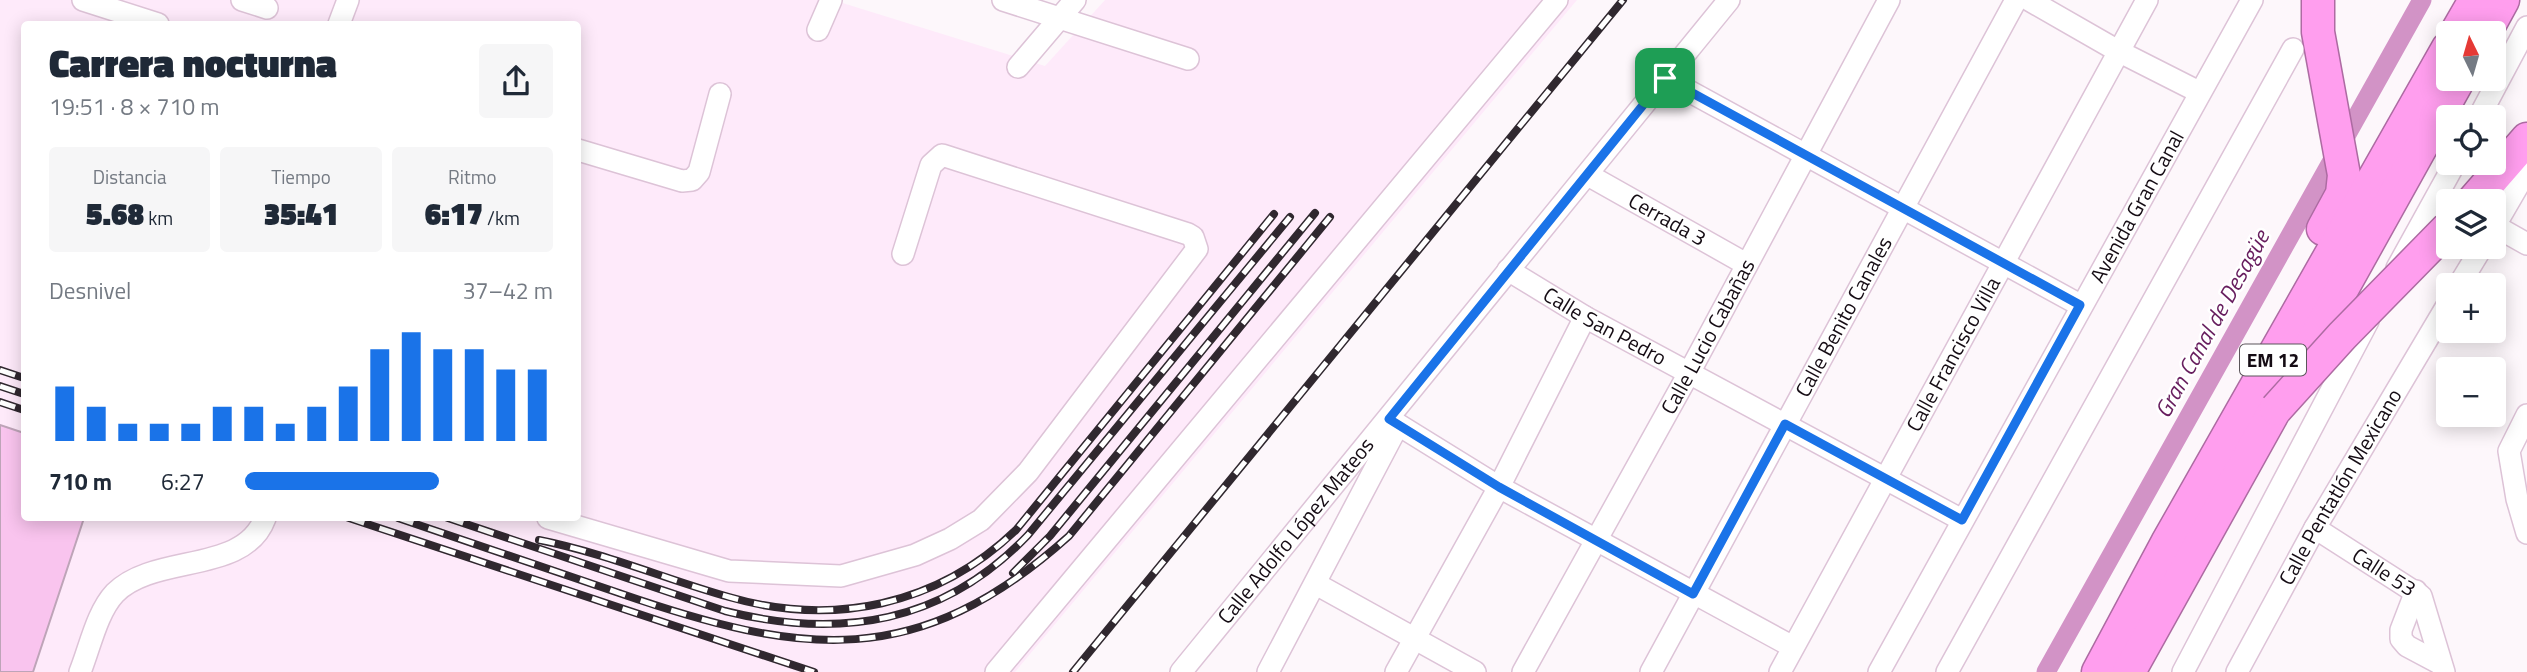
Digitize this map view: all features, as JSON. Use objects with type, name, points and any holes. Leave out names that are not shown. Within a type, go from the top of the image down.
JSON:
[{"type":"highway","points":[[2211,471],[2255,355],[2342,194],[2344,175],[2318,32],[2318,0]]},
{"type":"highway","points":[[2463,21],[2475,0]]},
{"type":"highway","points":[[2492,21],[2503,0]]},
{"type":"highway","name":"EM 12","points":[[2098,672],[2167,543],[2211,471],[2436,69]]},
{"type":"highway","name":"EM 12","points":[[2129,672],[2452,91]]},
{"type":"highway","points":[[2483,189],[2527,139]]},
{"type":"highway","points":[[2276,409],[2342,336],[2436,240]]},
{"type":"street","points":[[83,0],[149,21]]},
{"type":"street","points":[[242,0],[266,11]]},
{"type":"street","points":[[340,21],[348,0]]},
{"type":"street","points":[[818,30],[831,0]]},
{"type":"street","points":[[1003,0],[1188,59]]},
{"type":"street","points":[[1018,67],[1075,0]]},
{"type":"street","points":[[996,672],[1557,0]]},
{"type":"street","name":"Calle Adolfo López Mateos","points":[[1181,672],[1393,422],[1508,270],[1729,0]]},
{"type":"street","name":"Calle Lucio Cabañas","points":[[1523,672],[1689,373],[1889,0]]},
{"type":"street","name":"Calle Benito Canales","points":[[1651,672],[2016,0]]},
{"type":"street","points":[[2029,0],[2118,51],[2199,92]]},
{"type":"street","name":"Calle Francisco Villa","points":[[1780,672],[2147,0]]},
{"type":"street","name":"Avenida Gran Canal","points":[[1880,672],[2080,305],[2252,0]]},
{"type":"street","points":[[2485,105],[2527,27]]},
{"type":"street","points":[[1947,672],[2293,48]]},
{"type":"street","points":[[1665,78],[2080,305]]},
{"type":"street","points":[[581,151],[682,181],[692,180],[699,172],[720,94]]},
{"type":"street","points":[[558,521],[729,571],[841,576],[915,555],[950,539],[981,520],[1028,472],[1197,249],[1196,242],[1188,234],[942,155],[931,165],[903,254]]},
{"type":"street","points":[[2518,206],[2527,170]]},
{"type":"street","name":"Cerrada 3","points":[[1588,175],[1746,264]]},
{"type":"street","points":[[2183,672],[2309,428],[2448,175]]},
{"type":"street","points":[[2506,233],[2527,244]]},
{"type":"street","name":"Calle San Pedro","points":[[1508,270],[1585,317],[1962,520]]},
{"type":"street","points":[[1396,672],[1499,487],[1585,317]]},
{"type":"street","name":"Calle Pentatlón Mexicano","points":[[2237,672],[2315,528],[2436,323]]},
{"type":"street","points":[[2527,415],[2509,451],[2515,489],[2527,533]]},
{"type":"street","points":[[1268,672],[1316,584],[1393,422],[1499,487],[1793,647]]},
{"type":"street","points":[[80,672],[102,614],[113,595],[129,580],[146,572],[232,551],[247,543],[261,529],[264,521]]},
{"type":"street","name":"Calle 53","points":[[2315,528],[2416,591],[2424,603],[2443,668]]},
{"type":"street","points":[[1316,584],[1475,672]]},
{"type":"street","points":[[2416,591],[2401,630],[2401,639],[2407,646],[2443,668]]},
{"type":"shaded area","points":[[0,0],[833,0],[1045,66],[1105,0],[1577,0],[1015,672],[0,672]]},
{"type":"building","points":[[0,425],[21,432],[21,521],[83,521],[33,672],[0,672]]},
{"type":"waterway","name":"Gran Canal de Desagüe","points":[[2046,672],[2422,0]]},
{"type":"railway","points":[[1073,672],[1623,0]]},
{"type":"railway","points":[[1013,573],[1050,536],[1315,213]]},
{"type":"railway","points":[[539,540],[588,552],[729,597],[768,606],[807,610],[845,609],[918,593],[952,577],[985,556],[1016,530],[1274,214]]},
{"type":"railway","points":[[457,521],[725,611],[768,620],[809,624],[850,623],[888,617],[926,605],[962,588],[996,565],[1028,535],[1290,217]]},
{"type":"railway","points":[[407,521],[619,593],[745,630],[802,639],[856,639],[908,630],[960,611],[1014,580],[1069,536],[1330,217]]},
{"type":"railway","points":[[0,370],[21,377]]},
{"type":"railway","points":[[0,386],[21,393]]},
{"type":"railway","points":[[0,402],[21,409]]},
{"type":"railway","points":[[358,521],[814,672]]},
{"type":"route","points":[[1665,78],[2080,305],[1962,520],[1785,424],[1693,594],[1596,538],[1499,487],[1389,419],[1665,78]]}]
